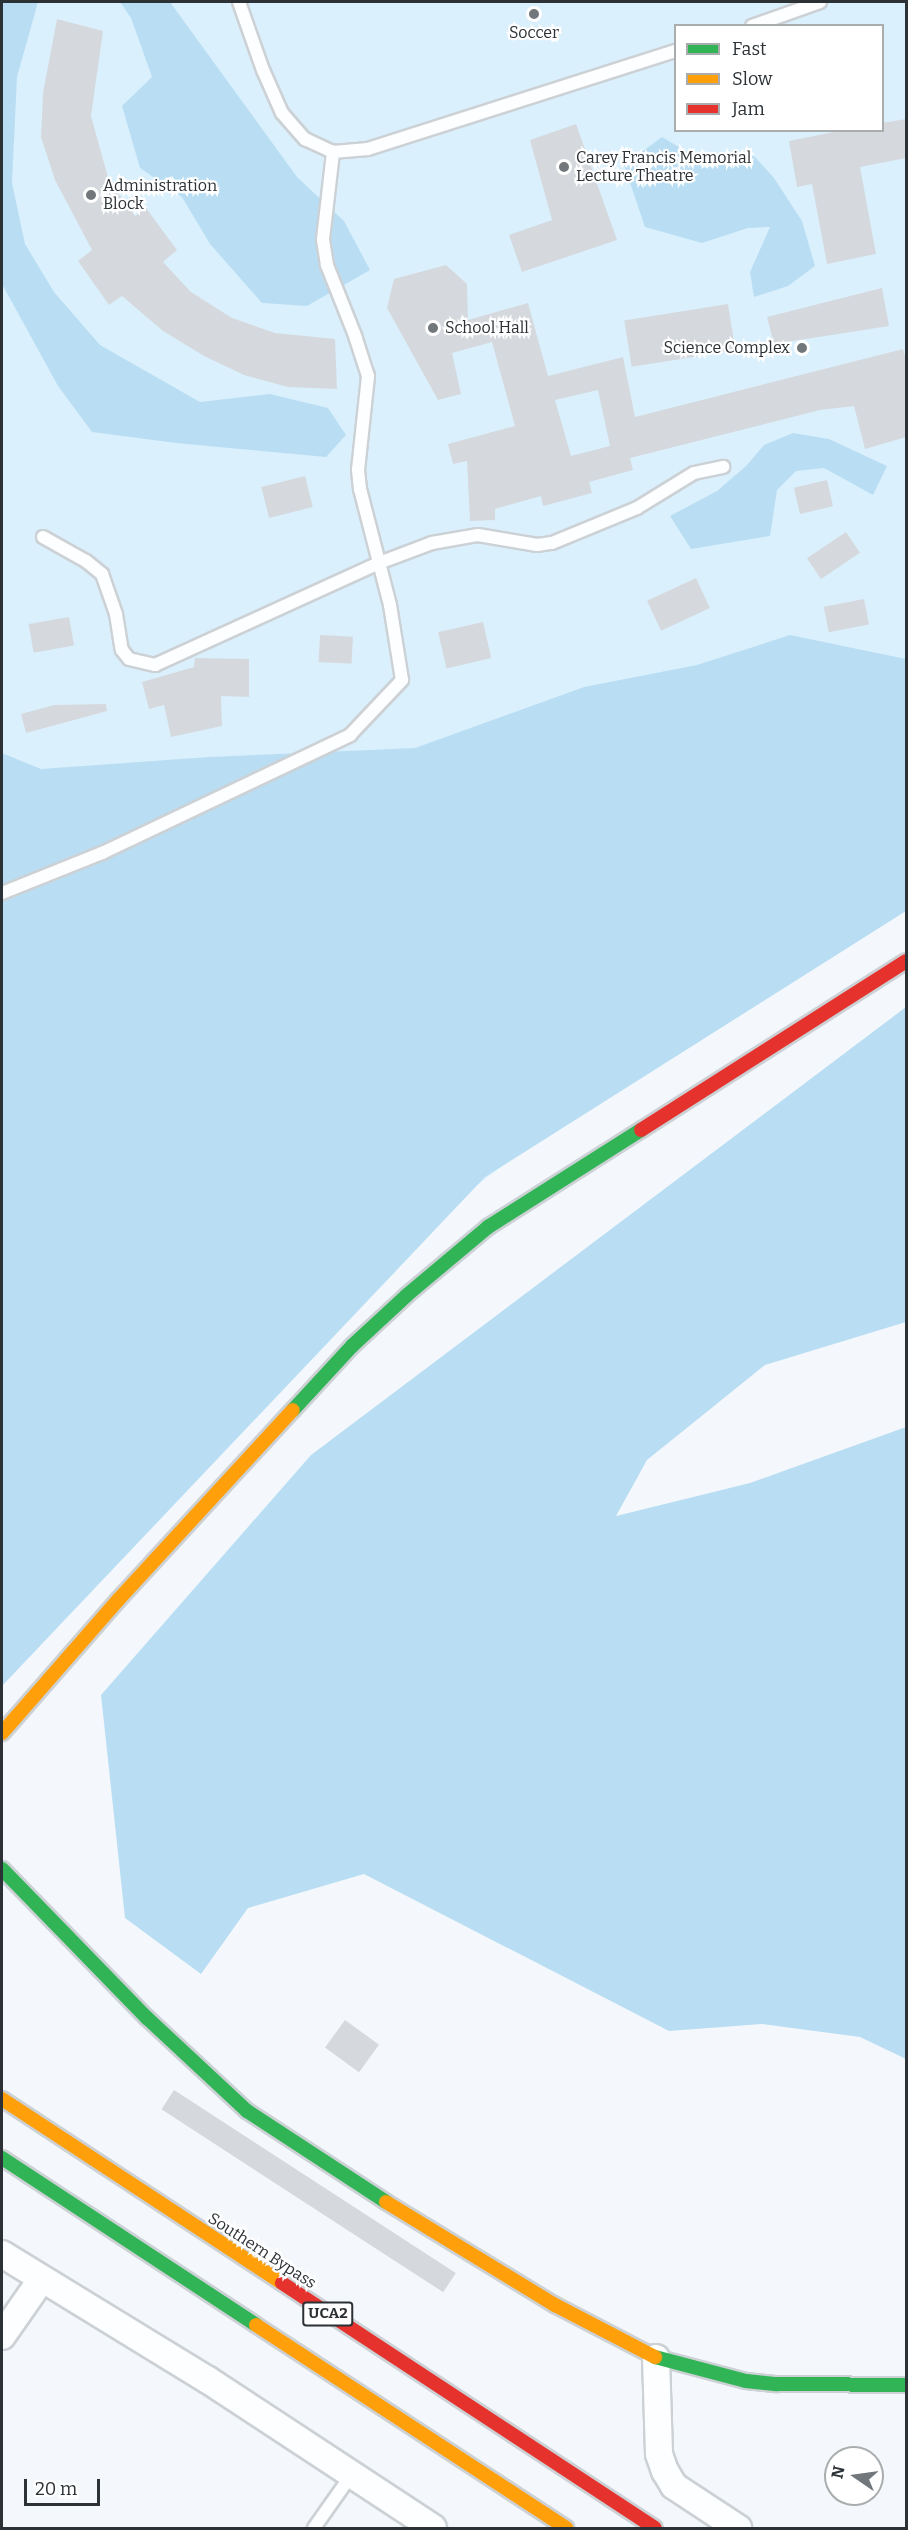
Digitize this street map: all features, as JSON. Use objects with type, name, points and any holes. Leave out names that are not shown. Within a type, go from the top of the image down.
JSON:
[{"type":"main road","points":[[2,1733],[118,1600],[344,1354],[407,1295],[488,1227],[906,961]]},
{"type":"main road","points":[[2,1869],[147,2018],[248,2111],[346,2178],[555,2305],[656,2358],[746,2381],[777,2384],[906,2385]]},
{"type":"main road","name":"Southern Bypass","points":[[2,2099],[655,2529]]},
{"type":"main road","name":"UCA2","points":[[2,2158],[566,2529]]},
{"type":"street","points":[[2,2254],[41,2280],[208,2380],[433,2529]]},
{"type":"street","points":[[2,2336],[41,2280]]},
{"type":"street","points":[[656,2358],[659,2454],[665,2471],[674,2486],[738,2529]]},
{"type":"lane","points":[[239,2],[262,70],[282,113],[305,139],[333,152],[368,149],[674,51]]},
{"type":"lane","points":[[758,24],[820,2]]},
{"type":"lane","points":[[2,894],[102,853],[350,735],[402,680],[390,604],[360,489],[358,470],[368,376],[356,338],[327,265],[323,239],[333,152]]},
{"type":"lane","points":[[43,537],[86,561],[102,574],[116,614],[122,650],[129,659],[155,664],[380,563],[432,543],[478,535],[537,545],[552,543],[637,508],[694,473],[723,467]]},
{"type":"lane","points":[[314,2529],[351,2474]]},
{"type":"shaded area","points":[[2,2],[906,2],[906,901],[541,1137],[367,1268],[2,1616]]},
{"type":"shaded area","points":[[2,2],[38,2],[17,77],[12,183],[25,244],[54,292],[100,345],[200,402],[270,394],[328,408],[346,435],[326,457],[176,443],[92,432],[58,386],[2,284]]},
{"type":"shaded area","points":[[120,2],[170,2],[297,177],[344,221],[370,270],[307,306],[262,303],[210,244],[182,197],[140,168],[122,106],[152,77],[131,18]]},
{"type":"shaded area","points":[[662,137],[689,153],[703,168],[754,156],[774,178],[802,221],[815,266],[788,286],[754,297],[750,272],[770,227],[748,228],[702,243],[645,227],[624,165]]},
{"type":"shaded area","points":[[793,433],[829,439],[887,466],[873,495],[824,468],[796,471],[777,490],[770,536],[691,549],[670,516],[717,491],[746,466],[764,445]]},
{"type":"shaded area","points":[[790,635],[906,659],[906,911],[485,1177],[2,1686],[2,753],[41,769],[209,757],[415,748],[584,687],[697,665]]},
{"type":"shaded area","points":[[906,1007],[906,1322],[765,1365],[647,1460],[616,1516],[750,1483],[906,1427],[906,2059],[860,2037],[762,2024],[669,2031],[364,1874],[248,1908],[201,1974],[125,1918],[101,1695],[311,1455]]},
{"type":"building","name":"Administration Block","points":[[57,19],[103,31],[91,116],[109,181],[135,216],[146,208],[177,250],[163,262],[191,292],[232,318],[275,333],[335,339],[337,389],[288,387],[244,375],[204,356],[163,331],[122,296],[109,305],[78,261],[92,250],[55,180],[41,137],[43,93]]},
{"type":"building","points":[[906,119],[906,158],[860,167],[876,254],[827,264],[812,184],[797,187],[789,141],[834,132],[884,132],[884,123]]},
{"type":"building","points":[[576,124],[617,240],[522,272],[509,235],[552,220],[530,140]]},
{"type":"building","points":[[446,265],[467,284],[468,320],[528,303],[548,376],[623,357],[635,417],[903,349],[906,360],[906,437],[865,449],[854,406],[820,410],[630,458],[633,470],[589,482],[592,493],[543,506],[541,496],[495,509],[495,520],[470,521],[467,461],[453,464],[448,444],[515,426],[492,342],[452,353],[461,394],[438,400],[387,308],[394,279]],"holes":[[[598,390],[610,446],[571,456],[555,400]]]},
{"type":"building","points":[[882,288],[889,326],[774,344],[767,317]]},
{"type":"building","points":[[728,304],[735,350],[632,367],[624,320]]},
{"type":"building","points":[[305,476],[313,507],[269,518],[261,487]]},
{"type":"building","points":[[827,480],[833,506],[800,514],[794,488]]},
{"type":"building","points":[[846,532],[860,553],[821,579],[807,558]]},
{"type":"building","points":[[696,578],[710,608],[661,631],[647,601]]},
{"type":"building","points":[[864,599],[869,625],[829,632],[824,607]]},
{"type":"building","points":[[69,617],[74,646],[34,653],[29,624]]},
{"type":"building","points":[[483,622],[491,658],[447,668],[438,632]]},
{"type":"building","points":[[320,635],[353,637],[352,664],[319,662]]},
{"type":"building","points":[[195,658],[249,659],[249,697],[221,696],[222,726],[171,737],[164,705],[149,709],[142,682],[194,667]]},
{"type":"building","points":[[106,704],[107,711],[26,733],[21,714],[54,705]]},
{"type":"building","points":[[345,2020],[379,2045],[359,2072],[325,2048]]},
{"type":"building","points":[[174,2090],[456,2273],[443,2292],[161,2109]]},
{"type":"traffic: fast","points":[[293,1410],[352,1346],[407,1295],[488,1227],[641,1130]]},
{"type":"traffic: fast","points":[[2,1869],[147,2018],[247,2111],[386,2202]]},
{"type":"traffic: fast","points":[[2,2158],[256,2325]]},
{"type":"traffic: fast","points":[[655,2357],[746,2381],[777,2384],[906,2385]]},
{"type":"traffic: slow","points":[[2,1733],[118,1600],[293,1410]]},
{"type":"traffic: slow","points":[[2,2099],[282,2283]]},
{"type":"traffic: slow","points":[[386,2202],[555,2305],[655,2357]]},
{"type":"traffic: slow","points":[[256,2325],[566,2528]]},
{"type":"traffic: jam","points":[[641,1130],[906,961]]},
{"type":"traffic: jam","points":[[282,2283],[655,2528]]},
{"type":"place","name":"Soccer","points":[[534,14]]},
{"type":"place","name":"Carey Francis Memorial Lecture Theatre","points":[[564,167]]},
{"type":"place","name":"Administration Block","points":[[91,195]]},
{"type":"place","name":"School Hall","points":[[433,328]]},
{"type":"place","name":"Science Complex","points":[[802,348]]}]
